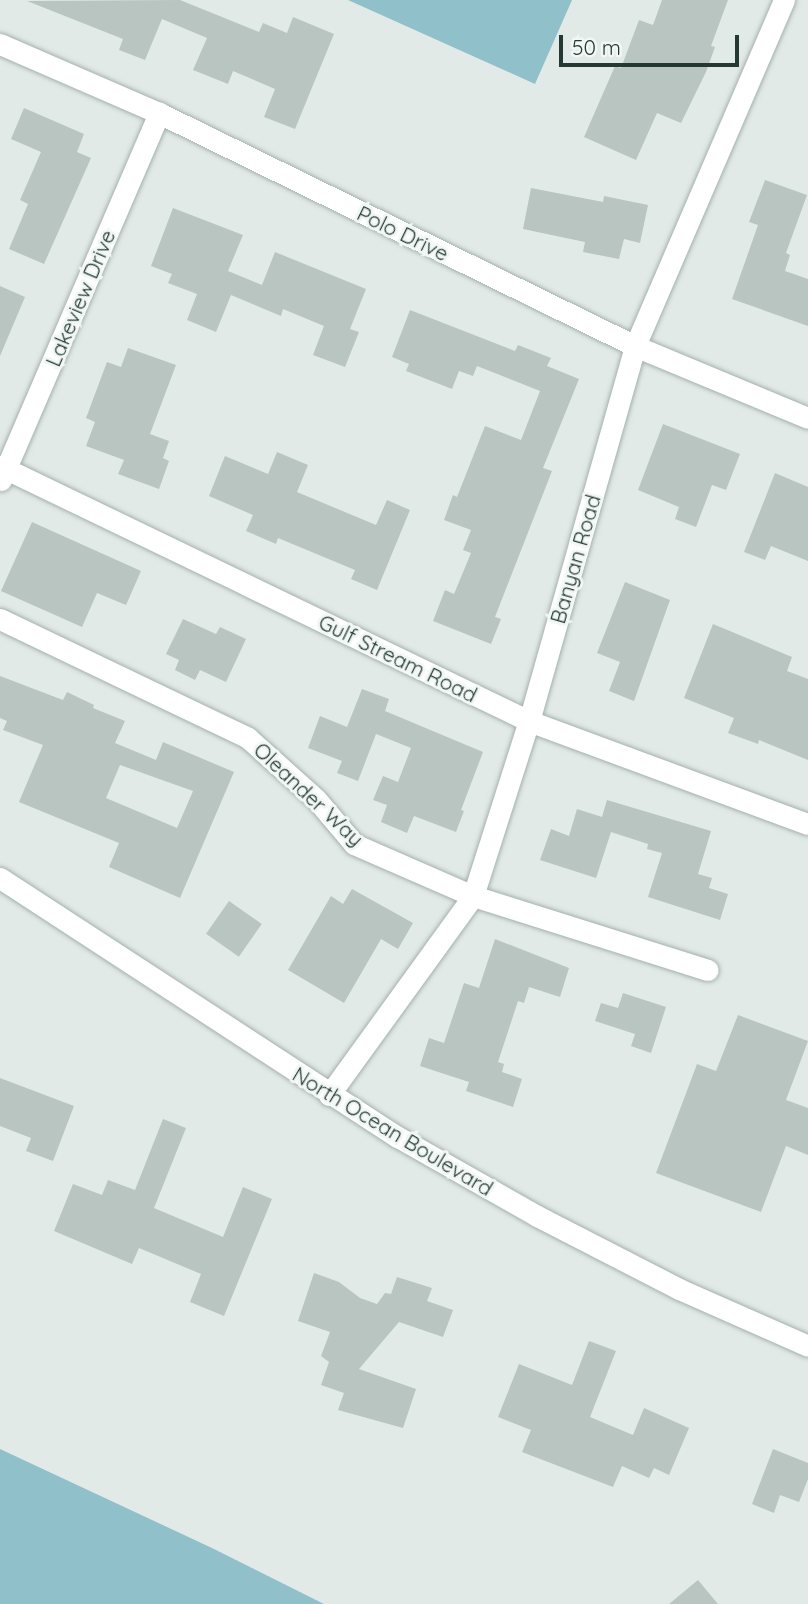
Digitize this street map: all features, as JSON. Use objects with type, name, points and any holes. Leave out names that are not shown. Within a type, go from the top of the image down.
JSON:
[{"type":"street","name":"Banyan Road","points":[[329,1095],[473,896],[529,721],[635,346],[785,0]]},
{"type":"street","name":"Polo Drive","points":[[0,44],[159,113],[635,346],[808,418]]},
{"type":"street","name":"Lakeview Drive","points":[[2,472],[159,113]]},
{"type":"street","name":"Gulf Stream Road","points":[[2,472],[529,721],[808,824]]},
{"type":"street","name":"Oleander Way","points":[[0,619],[248,738],[316,799],[354,844],[473,896],[708,970]]},
{"type":"street","name":"North Ocean Boulevard","points":[[0,878],[329,1095],[537,1216],[679,1289],[808,1346]]},
{"type":"water","points":[[348,0],[572,0],[535,84]]},
{"type":"water","points":[[0,1449],[212,1548],[324,1604],[0,1604]]},
{"type":"building","points":[[180,0],[259,32],[263,23],[287,33],[293,17],[334,34],[295,129],[264,117],[275,89],[233,71],[228,84],[193,70],[207,38],[162,19],[145,60],[119,50],[123,39],[27,1]]},
{"type":"building","points":[[662,0],[728,0],[711,46],[715,47],[706,72],[681,123],[657,113],[636,160],[584,137],[615,66],[621,68],[639,20],[653,25]]},
{"type":"building","points":[[24,108],[84,134],[77,152],[91,158],[44,264],[9,249],[28,204],[20,200],[41,152],[11,139]]},
{"type":"building","points":[[765,180],[807,195],[786,253],[790,255],[785,271],[808,279],[808,326],[732,299],[758,225],[749,222]]},
{"type":"building","points":[[531,188],[603,202],[604,196],[648,205],[640,243],[624,239],[619,259],[583,252],[585,242],[523,229]]},
{"type":"building","points":[[173,208],[243,235],[228,271],[262,285],[275,252],[366,289],[350,329],[359,332],[345,367],[313,355],[324,326],[283,309],[281,316],[231,295],[216,332],[187,320],[197,294],[168,283],[172,274],[151,266]]},
{"type":"building","points":[[0,286],[25,297],[0,356]]},
{"type":"building","points":[[410,310],[515,351],[518,345],[551,358],[547,366],[579,379],[543,468],[552,471],[495,617],[501,619],[491,644],[433,621],[445,590],[454,594],[471,553],[463,550],[471,530],[444,520],[453,495],[457,497],[485,426],[521,440],[540,391],[477,366],[473,376],[459,371],[452,389],[406,371],[409,364],[392,357]]},
{"type":"building","points":[[128,348],[176,365],[150,434],[169,441],[163,458],[169,461],[159,489],[118,474],[124,460],[86,446],[95,422],[86,418],[107,362],[121,367]]},
{"type":"building","points":[[663,424],[740,454],[726,490],[712,485],[696,527],[675,519],[679,507],[638,490]]},
{"type":"building","points":[[277,452],[308,465],[297,492],[376,525],[387,500],[410,510],[377,590],[351,579],[355,570],[278,538],[276,544],[246,531],[253,515],[209,496],[225,456],[268,474]]},
{"type":"building","points":[[775,473],[808,487],[808,561],[771,546],[765,560],[744,552]]},
{"type":"building","points":[[32,522],[141,571],[126,605],[97,593],[82,627],[1,591]]},
{"type":"building","points":[[625,582],[670,600],[634,701],[609,691],[620,662],[597,653]]},
{"type":"building","points":[[183,619],[216,634],[220,627],[246,639],[226,682],[200,670],[195,680],[175,670],[179,660],[166,654]]},
{"type":"building","points":[[713,624],[792,657],[787,671],[808,679],[808,760],[759,740],[758,744],[728,733],[734,718],[684,698]]},
{"type":"building","points":[[0,676],[63,700],[67,692],[94,705],[93,708],[125,721],[115,743],[156,760],[163,742],[234,772],[180,898],[109,867],[119,843],[19,802],[43,745],[3,730],[7,721],[0,718]],"holes":[[[120,765],[193,791],[177,828],[106,798]]]},
{"type":"building","points":[[362,689],[389,699],[385,711],[483,752],[461,810],[464,811],[456,832],[414,816],[407,833],[381,822],[387,805],[373,800],[383,776],[398,782],[411,748],[376,734],[358,781],[337,773],[342,761],[308,748],[320,716],[347,727]]},
{"type":"building","points":[[607,800],[711,831],[698,874],[712,878],[709,888],[728,894],[720,920],[648,897],[662,853],[647,849],[648,844],[611,832],[596,878],[540,860],[551,829],[569,836],[577,809],[602,817]]},
{"type":"building","points":[[352,889],[413,923],[398,949],[381,939],[344,1003],[288,970],[331,896],[343,904]]},
{"type":"building","points":[[229,901],[262,924],[239,957],[206,934]]},
{"type":"building","points":[[495,939],[569,968],[560,997],[529,987],[524,1003],[518,1001],[498,1062],[504,1064],[502,1072],[522,1079],[513,1107],[466,1091],[469,1082],[420,1066],[429,1038],[444,1043],[464,983],[479,988]]},
{"type":"building","points":[[623,993],[666,1007],[651,1053],[631,1046],[635,1034],[595,1021],[601,1003],[618,1008]]},
{"type":"building","points":[[738,1015],[808,1041],[786,1100],[808,1108],[808,1155],[786,1146],[761,1212],[656,1173],[697,1064],[716,1071]]},
{"type":"building","points":[[0,1078],[74,1106],[53,1161],[26,1151],[31,1138],[0,1126]]},
{"type":"building","points":[[163,1119],[186,1128],[154,1208],[223,1237],[243,1187],[272,1199],[224,1316],[190,1302],[201,1274],[139,1248],[132,1264],[54,1231],[73,1184],[102,1195],[108,1180],[135,1190]]},
{"type":"building","points":[[314,1273],[339,1282],[360,1298],[377,1304],[385,1293],[391,1294],[397,1277],[432,1288],[427,1301],[453,1310],[443,1337],[399,1322],[359,1369],[416,1389],[403,1428],[338,1410],[344,1393],[321,1385],[329,1362],[321,1356],[330,1332],[298,1321]]},
{"type":"building","points":[[589,1341],[616,1351],[590,1417],[633,1435],[644,1408],[689,1428],[669,1475],[654,1468],[649,1478],[622,1466],[613,1487],[522,1452],[531,1430],[498,1417],[519,1364],[572,1385]]},
{"type":"building","points":[[773,1449],[808,1463],[808,1479],[799,1502],[780,1495],[774,1513],[752,1504]]},
{"type":"building","points":[[698,1580],[718,1604],[669,1604]]}]
